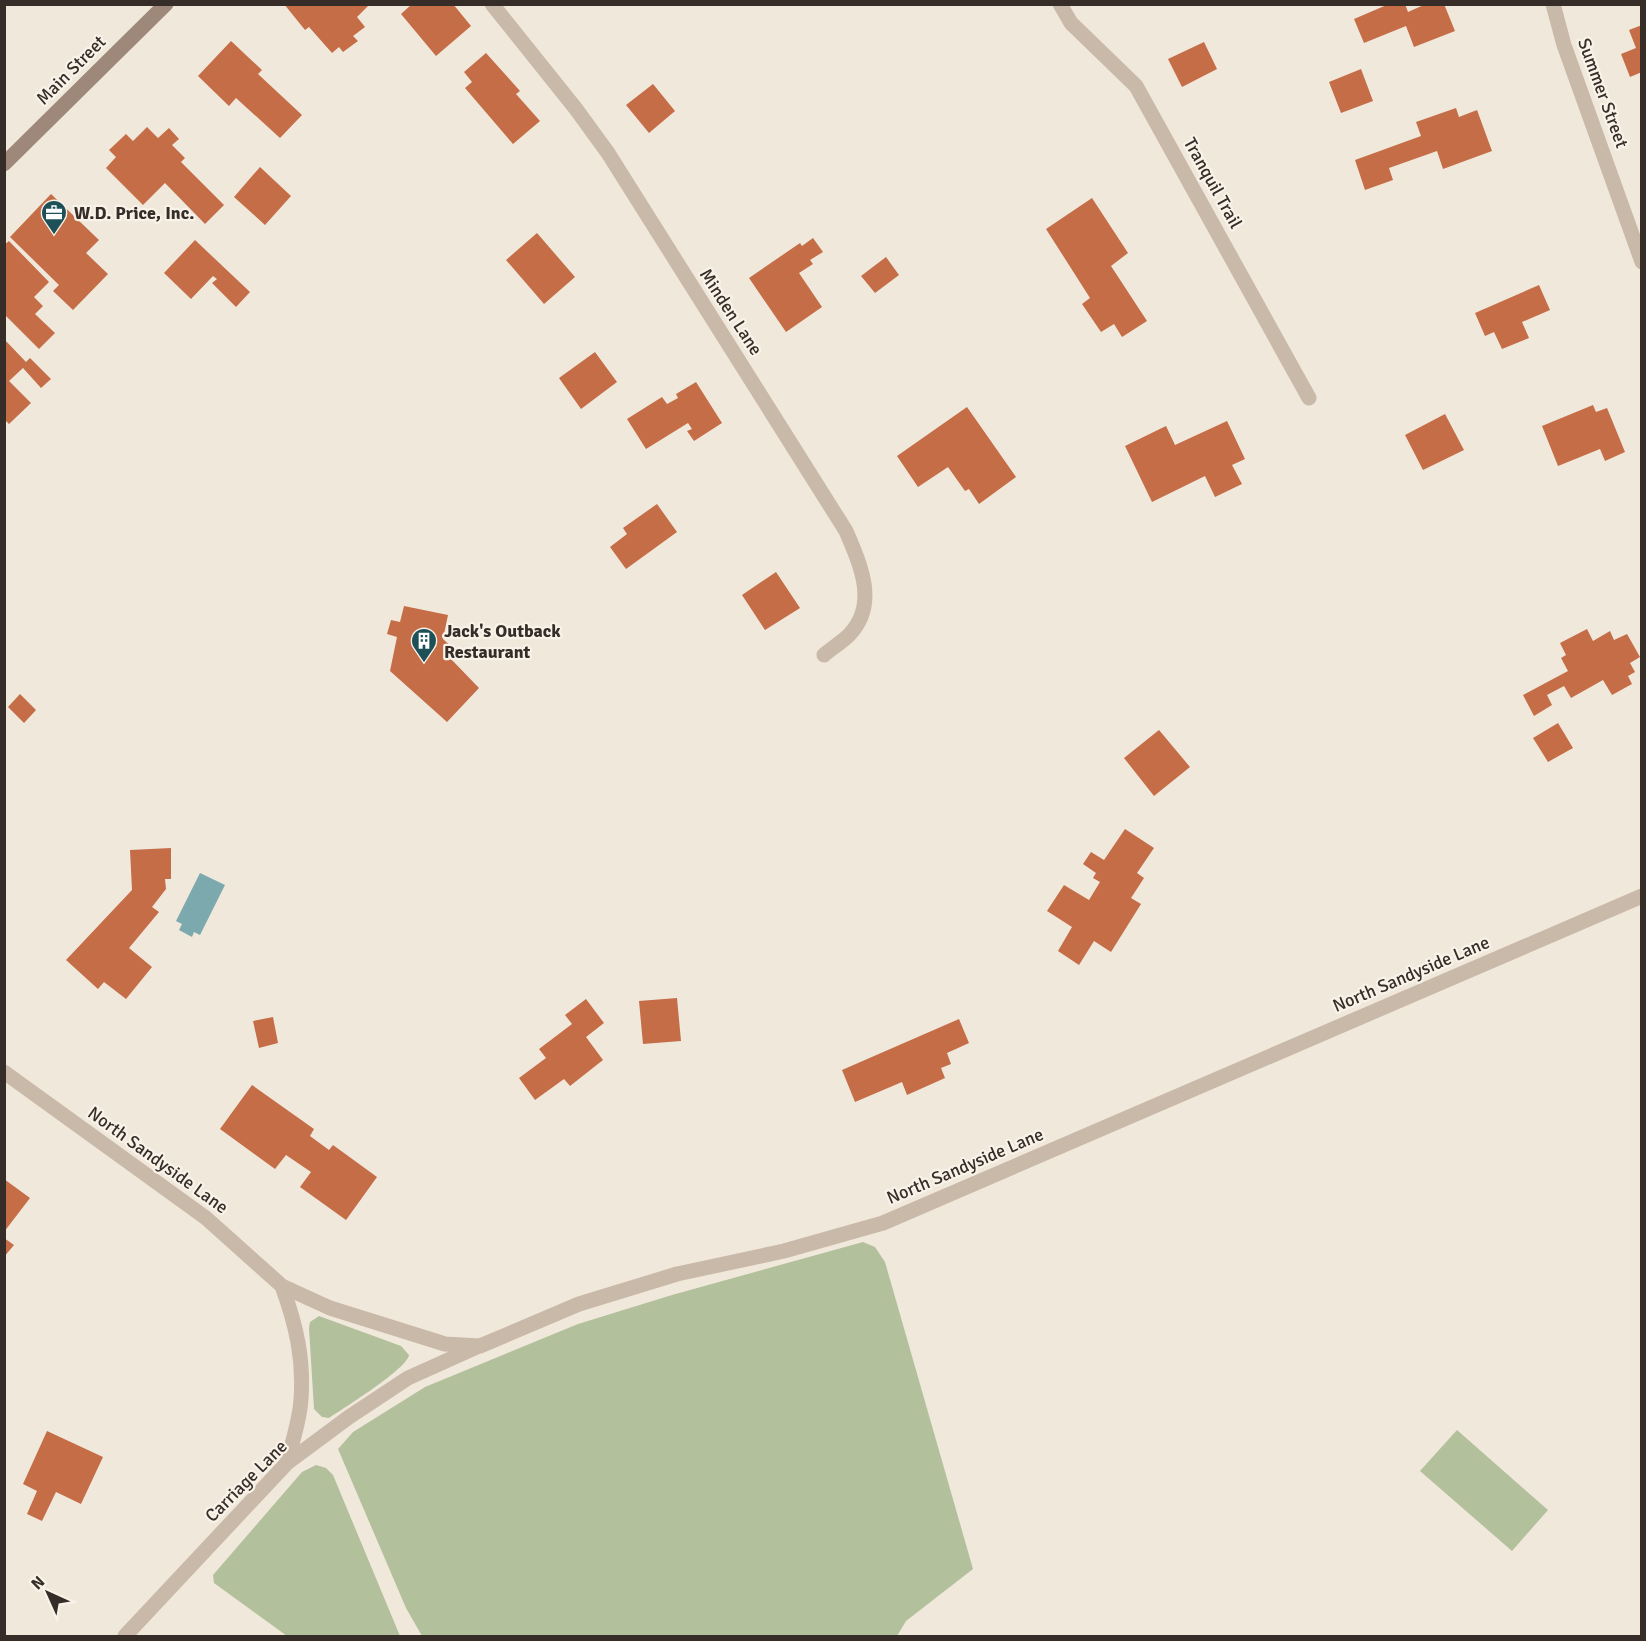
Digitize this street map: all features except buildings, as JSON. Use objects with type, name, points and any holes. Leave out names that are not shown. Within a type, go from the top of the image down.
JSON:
[{"type":"main road","name":"Main Street","points":[[4,164],[165,4]]},
{"type":"street","name":"Minden Lane","points":[[492,4],[608,153],[846,531],[865,583],[866,600],[860,618],[850,634],[824,655]]},
{"type":"street","name":"Tranquil Trail","points":[[1060,4],[1071,23],[1136,86],[1309,398]]},
{"type":"street","name":"Summer Street","points":[[1553,4],[1564,45],[1641,262]]},
{"type":"street","name":"North Sandyside Lane","points":[[4,1072],[206,1218],[282,1287],[330,1308],[445,1344],[480,1346],[579,1304],[677,1274],[784,1251],[883,1223],[1641,896]]},
{"type":"street","name":"North Sandyside Lane","points":[[282,1287],[295,1321],[301,1358],[301,1401],[287,1463]]},
{"type":"street","name":"Carriage Lane","points":[[125,1636],[287,1463],[349,1417],[408,1378],[480,1346]]},
{"type":"green space","points":[[863,1242],[875,1247],[885,1262],[973,1569],[906,1621],[897,1636],[422,1636],[406,1608],[338,1449],[353,1432],[425,1387],[578,1324],[672,1295]]},
{"type":"green space","points":[[319,1316],[401,1346],[409,1355],[406,1361],[387,1378],[329,1418],[322,1417],[314,1409],[309,1328],[310,1322]]},
{"type":"green space","points":[[1457,1430],[1548,1510],[1512,1551],[1420,1471]]},
{"type":"green space","points":[[316,1465],[326,1468],[333,1475],[400,1636],[287,1636],[214,1583],[213,1575],[302,1472]]},
{"type":"water","points":[[200,873],[225,885],[200,935],[194,932],[192,937],[179,930],[182,924],[176,921]]},
{"type":"place","name":"W.D. Price, Inc.","points":[[54,236]]},
{"type":"place","name":"Jack's Outback Restaurant","points":[[424,664]]}]
